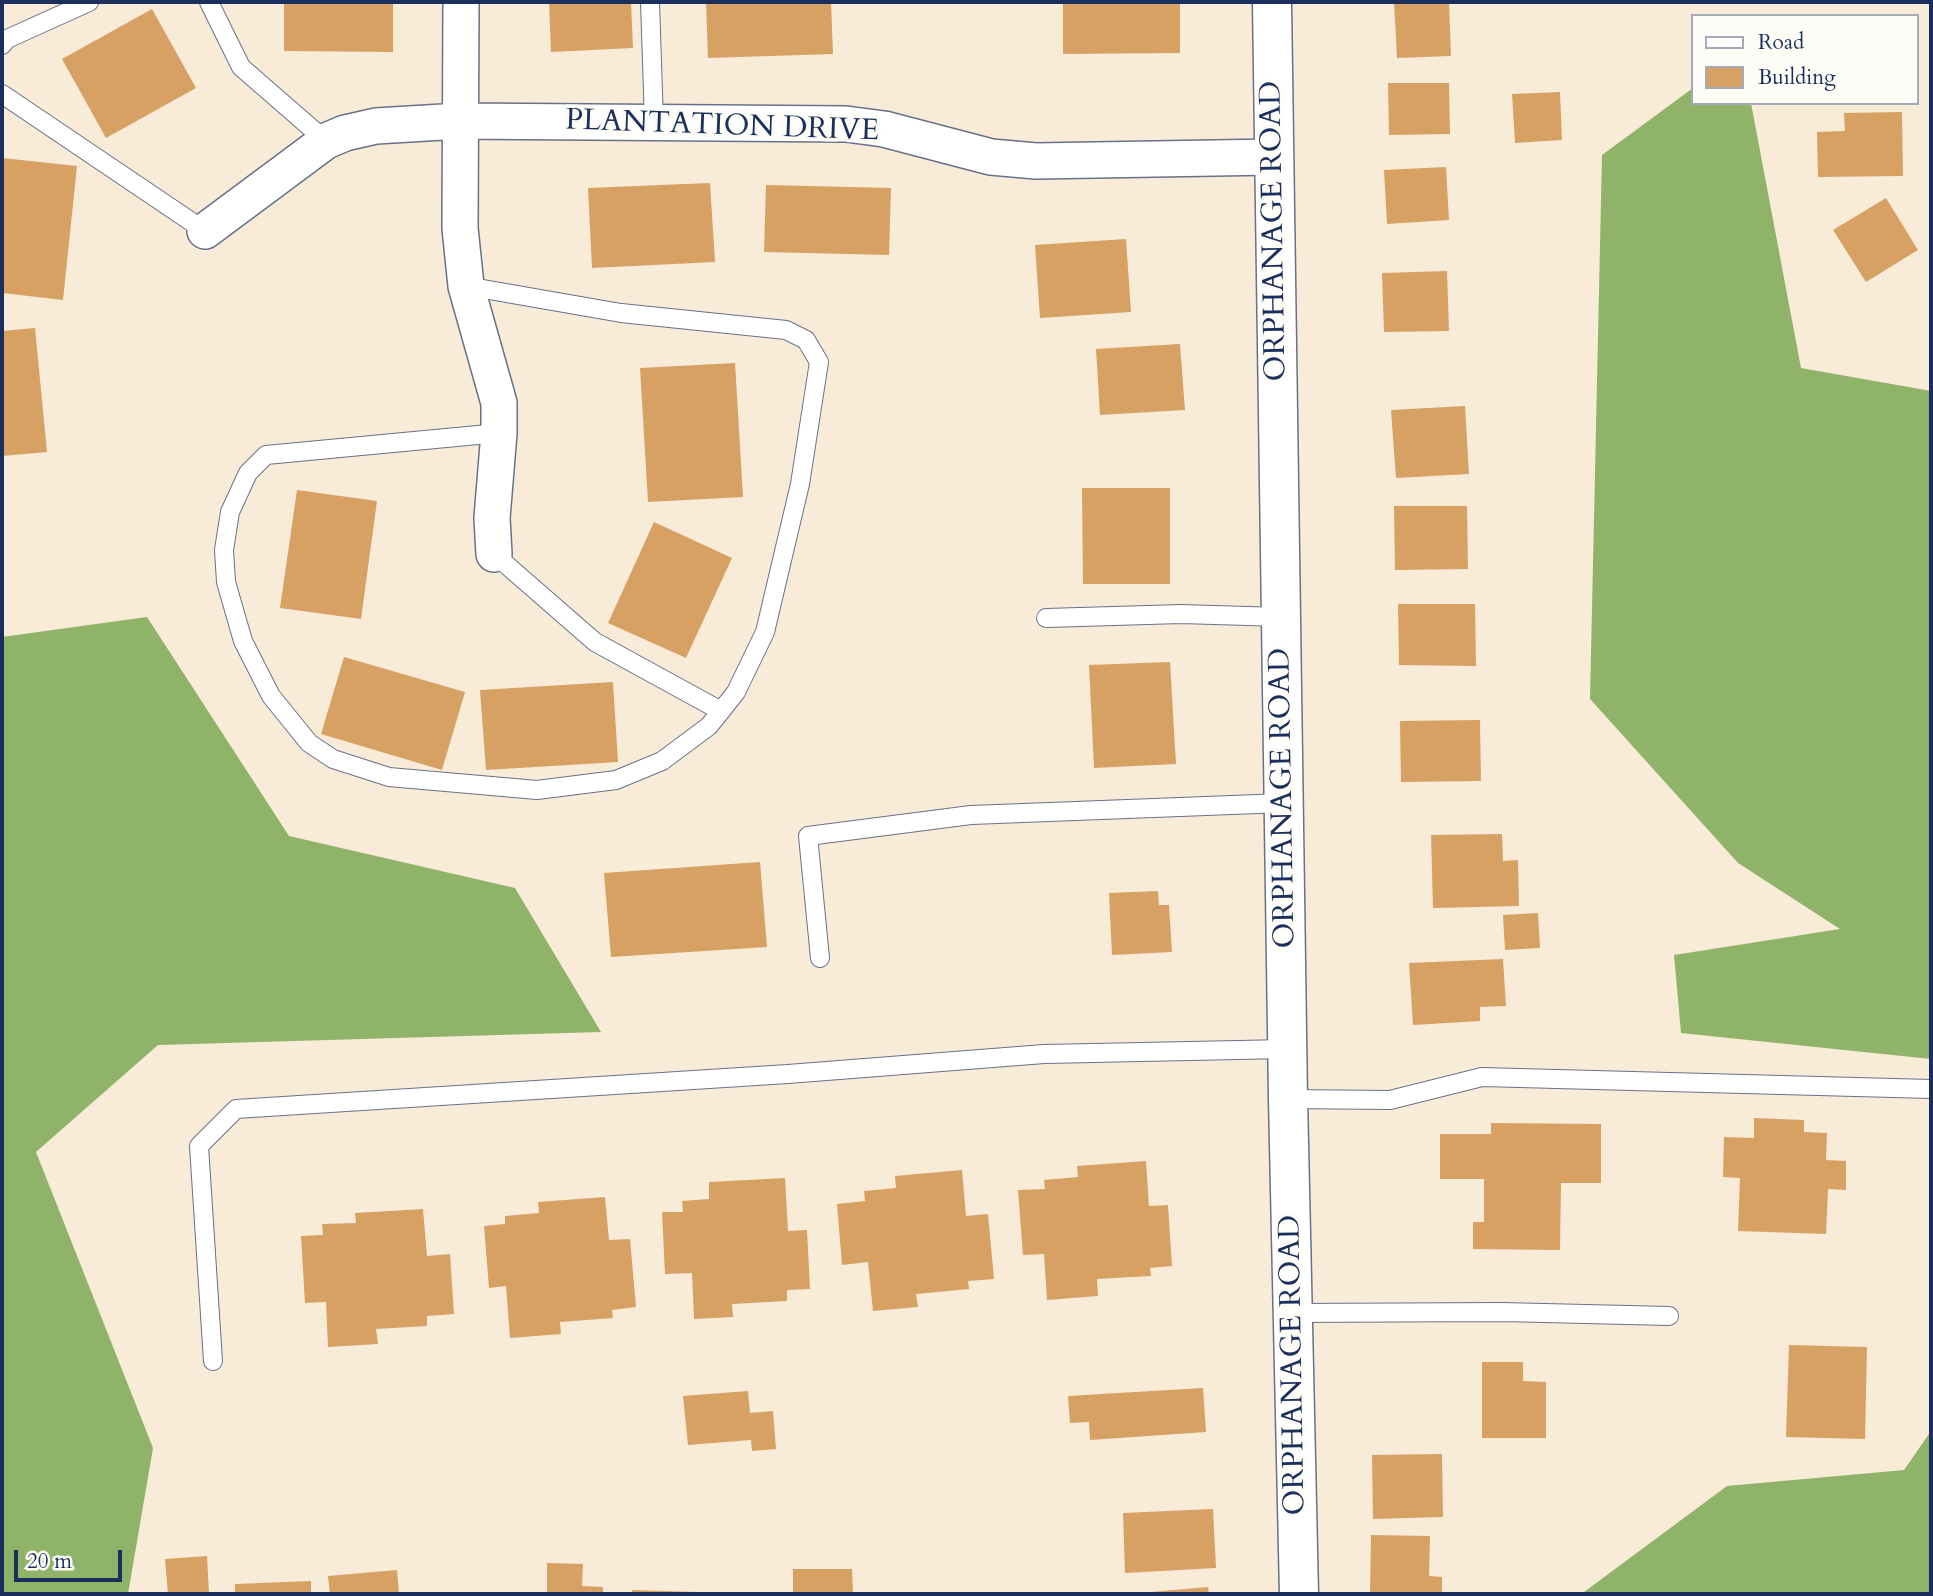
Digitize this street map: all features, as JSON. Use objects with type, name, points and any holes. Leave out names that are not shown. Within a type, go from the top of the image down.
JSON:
[{"type":"main road","name":"ORPHANAGE ROAD","points":[[1272,2],[1287,1049],[1299,1594]]},
{"type":"street","points":[[461,2],[460,228],[467,286],[499,403],[492,518],[494,554]]},
{"type":"street","name":"PLANTATION DRIVE","points":[[205,231],[326,141],[345,133],[376,126],[460,121],[846,124],[884,130],[991,157],[1036,161],[1274,157]]},
{"type":"lane","points":[[2,45],[7,39],[89,2]]},
{"type":"lane","points":[[209,2],[241,66],[326,141]]},
{"type":"lane","points":[[650,2],[654,122]]},
{"type":"lane","points":[[2,94],[205,231]]},
{"type":"lane","points":[[467,286],[621,313],[786,330],[806,340],[820,362],[800,484],[765,632],[736,692],[721,711],[709,726],[662,761],[616,780],[537,790],[390,778],[333,759],[309,743],[271,696],[243,641],[226,582],[224,550],[230,512],[248,473],[266,455],[499,433]]},
{"type":"lane","points":[[494,554],[595,642],[721,711]]},
{"type":"lane","points":[[1046,618],[1181,614],[1282,617]]},
{"type":"lane","points":[[820,958],[808,836],[971,815],[1284,803]]},
{"type":"lane","points":[[213,1361],[199,1146],[236,1110],[788,1074],[1044,1054],[1287,1049]]},
{"type":"lane","points":[[1288,1099],[1390,1100],[1482,1077],[1931,1089]]},
{"type":"lane","points":[[1293,1313],[1502,1312],[1669,1316]]},
{"type":"green space","points":[[1692,89],[1692,105],[1751,105],[1801,368],[1931,391],[1931,1059],[1681,1033],[1674,955],[1840,929],[1738,863],[1590,699],[1602,155]]},
{"type":"green space","points":[[147,617],[289,836],[515,888],[601,1032],[158,1045],[36,1152],[153,1448],[128,1594],[2,1594],[2,637]]},
{"type":"green space","points":[[1931,1431],[1931,1594],[1584,1592],[1727,1486],[1904,1470]]},
{"type":"building","points":[[284,2],[393,2],[393,52],[284,51]]},
{"type":"building","points":[[549,2],[631,2],[633,48],[551,52]]},
{"type":"building","points":[[706,2],[831,2],[833,54],[708,58]]},
{"type":"building","points":[[1063,2],[1180,2],[1180,53],[1063,54]]},
{"type":"building","points":[[1394,2],[1449,2],[1451,56],[1397,58]]},
{"type":"building","points":[[152,9],[196,88],[106,138],[62,59]]},
{"type":"building","points":[[1388,83],[1449,83],[1450,134],[1389,135]]},
{"type":"building","points":[[1560,92],[1562,140],[1515,143],[1512,94]]},
{"type":"building","points":[[1902,112],[1903,176],[1818,177],[1817,132],[1845,131],[1844,113]]},
{"type":"building","points":[[2,158],[77,166],[63,300],[2,293]]},
{"type":"building","points":[[1446,167],[1449,220],[1387,224],[1384,170]]},
{"type":"building","points":[[710,183],[715,262],[592,268],[588,188]]},
{"type":"building","points":[[766,185],[891,188],[889,255],[764,252]]},
{"type":"building","points":[[1886,198],[1918,250],[1866,282],[1833,230]]},
{"type":"building","points":[[1126,239],[1131,312],[1040,318],[1035,245]]},
{"type":"building","points":[[1447,271],[1449,331],[1384,332],[1382,273]]},
{"type":"building","points":[[35,328],[47,452],[2,456],[2,331]]},
{"type":"building","points":[[1180,344],[1185,410],[1100,415],[1096,349]]},
{"type":"building","points":[[735,363],[743,497],[648,502],[640,368]]},
{"type":"building","points":[[1465,406],[1469,474],[1396,478],[1391,410]]},
{"type":"building","points":[[1082,488],[1170,488],[1170,584],[1083,584]]},
{"type":"building","points":[[297,490],[377,501],[361,619],[280,608]]},
{"type":"building","points":[[1394,506],[1467,506],[1468,569],[1395,570]]},
{"type":"building","points":[[654,522],[732,558],[686,658],[608,623]]},
{"type":"building","points":[[1398,604],[1475,604],[1476,666],[1399,665]]},
{"type":"building","points":[[344,657],[465,692],[442,770],[321,734]]},
{"type":"building","points":[[1170,662],[1176,764],[1094,768],[1089,665]]},
{"type":"building","points":[[613,682],[618,762],[486,770],[480,690]]},
{"type":"building","points":[[1480,720],[1481,781],[1401,782],[1400,721]]},
{"type":"building","points":[[1502,834],[1503,861],[1518,860],[1519,906],[1433,908],[1431,835]]},
{"type":"building","points":[[760,862],[767,947],[611,957],[604,873]]},
{"type":"building","points":[[1158,891],[1159,905],[1169,905],[1172,952],[1112,955],[1109,893]]},
{"type":"building","points":[[1538,913],[1540,948],[1505,950],[1503,915]]},
{"type":"building","points":[[1503,959],[1506,1006],[1480,1007],[1480,1021],[1413,1025],[1409,963]]},
{"type":"building","points":[[1754,1118],[1804,1120],[1804,1132],[1827,1133],[1826,1160],[1846,1161],[1846,1190],[1828,1189],[1826,1234],[1738,1231],[1740,1178],[1723,1177],[1724,1137],[1754,1138]]},
{"type":"building","points":[[1491,1123],[1601,1124],[1601,1183],[1561,1183],[1560,1250],[1473,1249],[1473,1222],[1484,1222],[1484,1179],[1440,1179],[1440,1134],[1491,1134]]},
{"type":"building","points":[[1146,1161],[1149,1206],[1168,1205],[1172,1266],[1150,1268],[1151,1276],[1097,1279],[1098,1296],[1047,1300],[1044,1254],[1023,1255],[1018,1190],[1045,1189],[1044,1180],[1078,1177],[1077,1166]]},
{"type":"building","points":[[962,1170],[966,1216],[988,1214],[994,1279],[968,1281],[969,1289],[916,1294],[918,1307],[873,1311],[868,1262],[842,1265],[837,1204],[865,1201],[864,1191],[896,1188],[895,1176]]},
{"type":"building","points":[[785,1178],[788,1231],[807,1230],[810,1289],[787,1290],[787,1301],[732,1304],[733,1317],[694,1319],[692,1273],[665,1274],[662,1212],[683,1212],[682,1201],[709,1199],[709,1182]]},
{"type":"building","points":[[605,1197],[609,1240],[630,1239],[636,1307],[612,1310],[613,1318],[560,1322],[561,1334],[510,1338],[506,1286],[489,1288],[484,1226],[505,1224],[505,1216],[539,1213],[538,1202]]},
{"type":"building","points":[[423,1209],[427,1256],[450,1254],[454,1314],[427,1316],[427,1326],[376,1329],[378,1344],[328,1347],[326,1302],[305,1303],[301,1236],[323,1235],[322,1224],[356,1223],[355,1213]]},
{"type":"building","points":[[1789,1345],[1867,1347],[1865,1439],[1786,1437]]},
{"type":"building","points":[[1482,1362],[1523,1362],[1523,1381],[1546,1382],[1546,1438],[1482,1438]]},
{"type":"building","points":[[1203,1388],[1206,1432],[1090,1440],[1089,1422],[1070,1423],[1068,1396]]},
{"type":"building","points":[[748,1391],[750,1413],[773,1411],[776,1449],[752,1451],[751,1440],[688,1445],[683,1396]]},
{"type":"building","points":[[1442,1454],[1443,1517],[1373,1519],[1372,1455]]},
{"type":"building","points":[[1213,1509],[1216,1568],[1125,1573],[1123,1513]]},
{"type":"building","points":[[1371,1535],[1430,1536],[1429,1576],[1442,1577],[1442,1594],[1370,1594]]},
{"type":"building","points":[[207,1556],[209,1594],[168,1594],[165,1559]]},
{"type":"building","points":[[547,1563],[583,1564],[582,1586],[603,1587],[603,1594],[547,1594]]},
{"type":"building","points":[[793,1569],[852,1569],[853,1594],[793,1594]]},
{"type":"building","points":[[397,1570],[399,1594],[330,1594],[328,1576]]},
{"type":"building","points":[[311,1581],[311,1594],[235,1594],[235,1584]]},
{"type":"building","points":[[1208,1587],[1209,1594],[1151,1594],[1151,1592]]},
{"type":"building","points":[[632,1590],[699,1592],[699,1594],[632,1594]]}]
